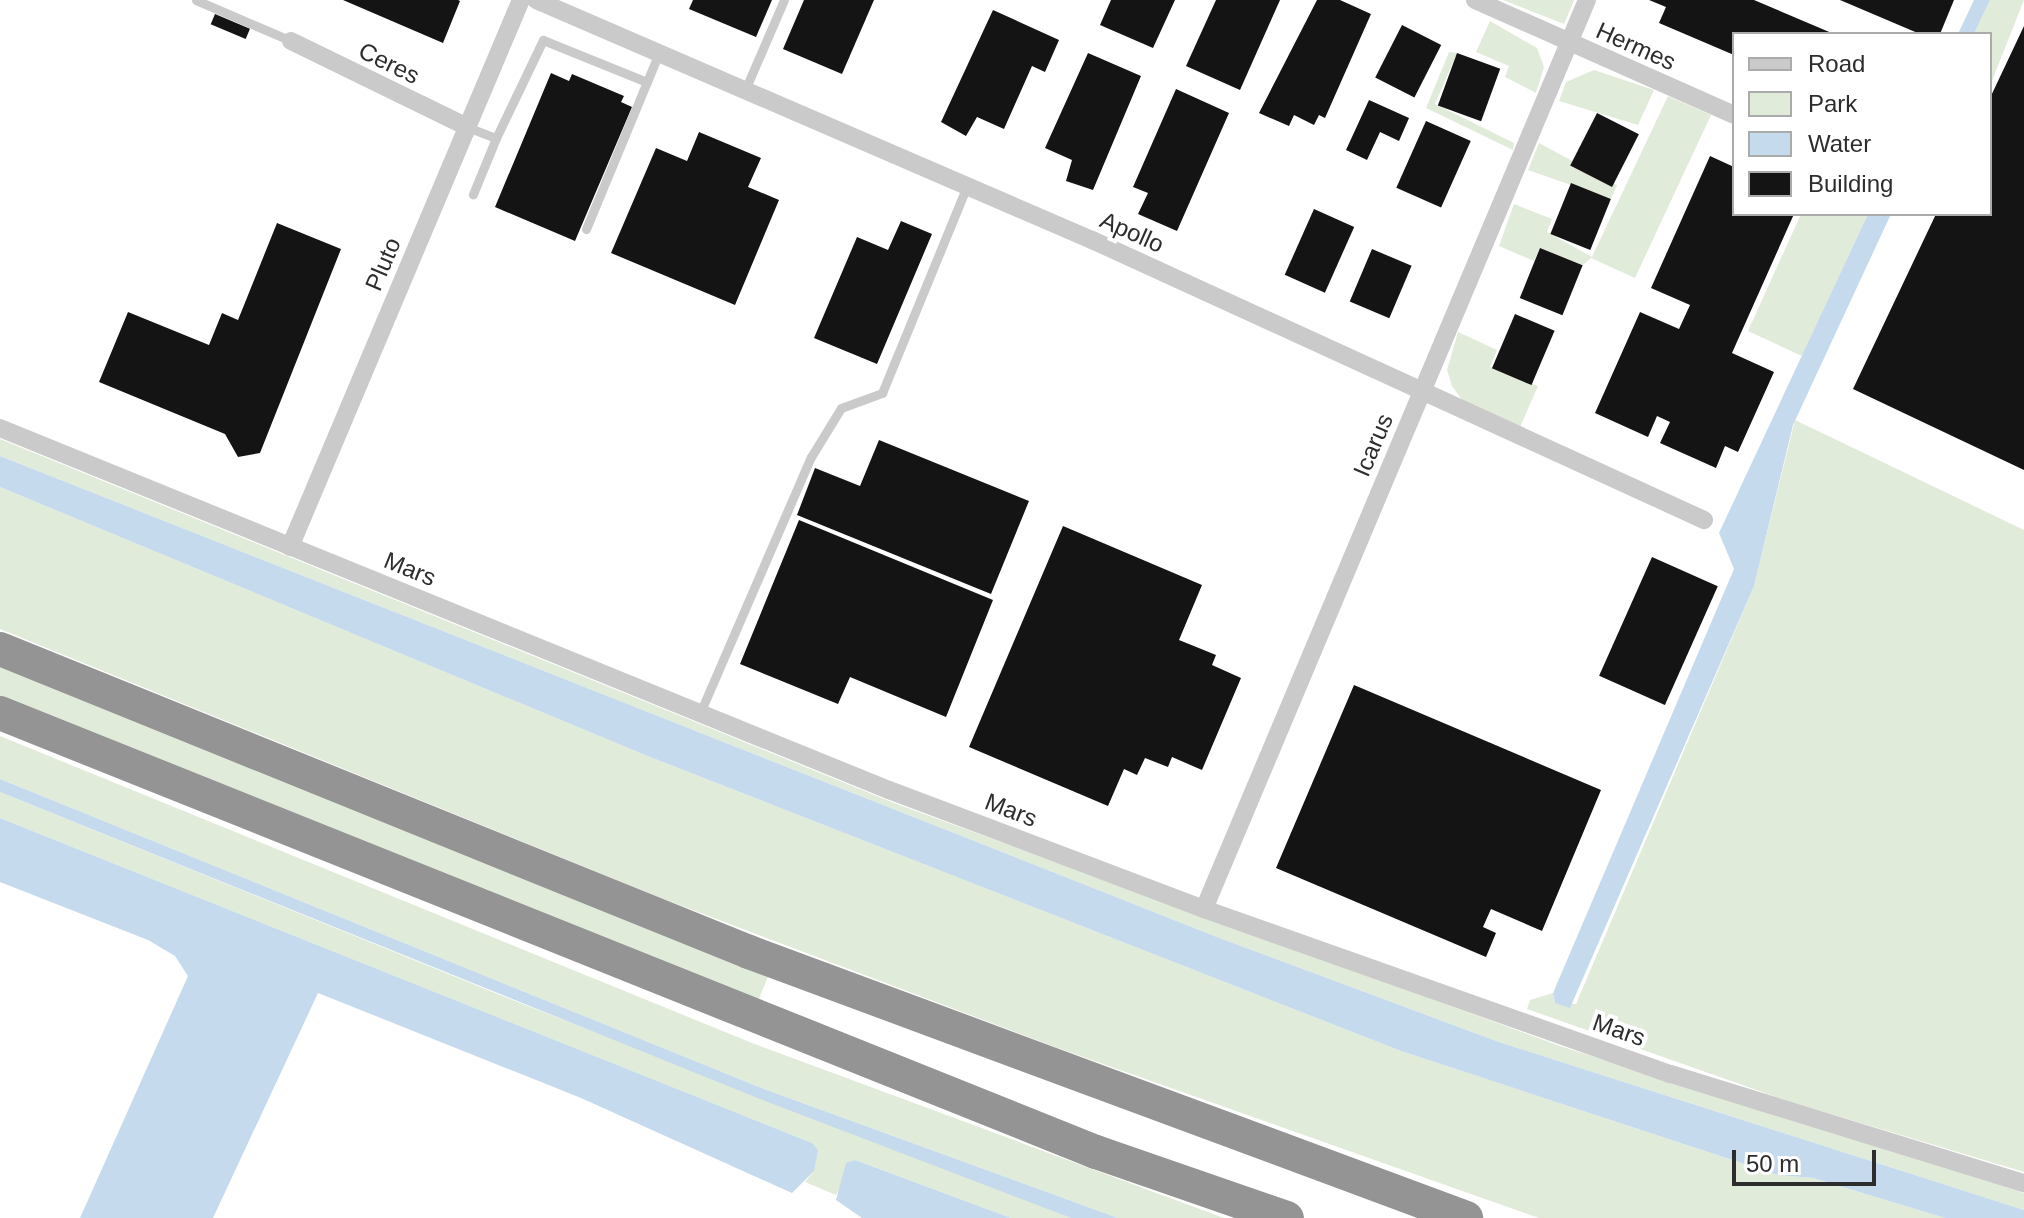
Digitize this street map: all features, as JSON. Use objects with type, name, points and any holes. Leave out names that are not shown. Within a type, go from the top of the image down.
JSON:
[{"type":"highway","points":[[0,649],[764,958],[1466,1218]]},
{"type":"highway","points":[[0,713],[673,986],[1096,1152],[1287,1218]]},
{"type":"street","name":"Pluto","points":[[290,547],[521,0]]},
{"type":"street","name":"Apollo","points":[[536,0],[967,186],[1704,520]]},
{"type":"street","name":"Hermes","points":[[1475,0],[1732,114]]},
{"type":"street","name":"Icarus","points":[[1204,909],[1587,0]]},
{"type":"street","name":"Ceres","points":[[291,41],[467,127]]},
{"type":"street","name":"Mars","points":[[0,428],[700,713],[1204,909],[1671,1074],[2024,1183]]},
{"type":"lane","points":[[196,0],[291,41]]},
{"type":"lane","points":[[745,90],[784,0]]},
{"type":"lane","points":[[473,194],[543,40],[647,82]]},
{"type":"lane","points":[[586,229],[659,53]]},
{"type":"lane","points":[[467,127],[496,138]]},
{"type":"lane","points":[[700,713],[811,457],[841,408],[882,393],[967,186]]},
{"type":"green space","points":[[1503,0],[1574,0],[1564,24]]},
{"type":"green space","points":[[1990,0],[2024,0],[1992,81],[1992,32],[1975,32]]},
{"type":"green space","points":[[1490,21],[1537,48],[1544,67],[1536,93],[1505,77],[1509,66],[1476,52]]},
{"type":"green space","points":[[1449,52],[1457,53],[1435,104],[1514,143],[1513,150],[1426,108]]},
{"type":"green space","points":[[1594,70],[1654,90],[1638,125],[1559,101],[1566,82]]},
{"type":"green space","points":[[1668,96],[1711,115],[1635,278],[1591,258],[1583,265],[1540,248],[1534,261],[1499,246],[1514,204],[1552,219],[1547,232],[1592,257]]},
{"type":"green space","points":[[1539,143],[1617,185],[1611,199],[1528,170]]},
{"type":"green space","points":[[1800,216],[1867,216],[1802,356],[1748,331]]},
{"type":"green space","points":[[1458,332],[1497,350],[1490,367],[1538,386],[1520,427],[1465,404],[1452,386],[1447,370]]},
{"type":"green space","points":[[1795,420],[2024,530],[2024,1172],[1788,1101],[1527,1009],[1530,1000],[1553,993],[1555,1003],[1576,1004],[1754,586]]},
{"type":"green space","points":[[0,439],[894,803],[1563,1047],[2024,1193],[2024,1210],[1499,1042],[1222,939],[0,456]]},
{"type":"green space","points":[[0,487],[645,755],[1401,1051],[1778,1175],[1813,1178],[1945,1218],[1539,1218],[1055,1047],[661,898],[0,629]]},
{"type":"green space","points":[[0,667],[768,977],[755,1009],[0,704]]},
{"type":"green space","points":[[0,736],[752,1043],[1224,1218],[1118,1218],[764,1089],[0,779]]},
{"type":"green space","points":[[0,792],[505,997],[1071,1218],[1011,1218],[855,1160],[836,1195],[805,1182],[814,1171],[812,1143],[0,818]]},
{"type":"water","points":[[1974,0],[1990,0],[1975,32],[1959,32]]},
{"type":"water","points":[[1867,216],[1890,216],[1793,425],[1754,586],[1570,1008],[1555,1003],[1553,993],[1734,569],[1719,533]]},
{"type":"water","points":[[0,456],[1222,939],[1499,1042],[2024,1210],[2024,1218],[1945,1218],[1813,1178],[1778,1175],[1401,1051],[645,755],[0,487]]},
{"type":"water","points":[[0,779],[764,1089],[1118,1218],[1071,1218],[760,1099],[0,792]]},
{"type":"water","points":[[0,818],[812,1143],[818,1150],[814,1171],[792,1193],[581,1098],[318,993],[213,1218],[80,1218],[188,976],[175,956],[148,940],[0,882]]},
{"type":"water","points":[[855,1160],[1011,1218],[862,1218],[836,1200],[846,1163]]},
{"type":"building","points":[[343,0],[458,0],[460,1],[443,43]]},
{"type":"building","points":[[693,0],[772,0],[756,37],[689,9]]},
{"type":"building","points":[[804,0],[874,0],[842,74],[783,49]]},
{"type":"building","points":[[1111,0],[1175,0],[1153,48],[1100,25]]},
{"type":"building","points":[[1216,0],[1280,0],[1240,90],[1186,66]]},
{"type":"building","points":[[1317,0],[1340,0],[1371,14],[1325,118],[1319,115],[1314,125],[1294,115],[1289,126],[1259,113]]},
{"type":"building","points":[[1649,0],[1754,0],[1829,32],[1732,32],[1732,54],[1659,23],[1666,7]]},
{"type":"building","points":[[1840,0],[1954,0],[1941,32],[1915,32]]},
{"type":"building","points":[[993,10],[1059,40],[1045,72],[1032,66],[1004,129],[977,117],[966,136],[941,122]]},
{"type":"building","points":[[215,14],[250,29],[246,39],[211,24]]},
{"type":"building","points":[[1402,25],[1441,45],[1414,98],[1375,78]]},
{"type":"building","points":[[2024,26],[2024,470],[1853,389],[1935,216],[1992,216],[1992,94]]},
{"type":"building","points":[[1088,53],[1141,76],[1093,190],[1066,181],[1072,160],[1045,148]]},
{"type":"building","points":[[1457,53],[1500,69],[1481,121],[1438,106]]},
{"type":"building","points":[[551,73],[569,81],[572,74],[624,96],[621,102],[632,107],[575,241],[495,207]]},
{"type":"building","points":[[1176,89],[1229,113],[1177,231],[1138,214],[1148,193],[1133,187]]},
{"type":"building","points":[[1369,100],[1409,118],[1399,141],[1380,132],[1367,160],[1346,150]]},
{"type":"building","points":[[1597,113],[1639,134],[1612,187],[1570,166]]},
{"type":"building","points":[[1426,121],[1471,141],[1441,208],[1396,188]]},
{"type":"building","points":[[699,132],[761,158],[748,187],[779,200],[735,305],[611,253],[656,148],[687,161]]},
{"type":"building","points":[[1710,156],[1732,166],[1732,216],[1793,216],[1732,353],[1774,372],[1738,452],[1725,446],[1716,468],[1660,443],[1670,422],[1657,416],[1648,437],[1595,413],[1640,312],[1679,329],[1690,305],[1651,288]]},
{"type":"building","points":[[1571,183],[1611,199],[1590,250],[1550,234]]},
{"type":"building","points":[[1314,209],[1354,227],[1325,293],[1285,275]]},
{"type":"building","points":[[901,221],[932,234],[877,364],[814,338],[857,237],[888,250]]},
{"type":"building","points":[[277,223],[341,249],[260,453],[238,457],[225,434],[99,382],[128,312],[209,345],[222,313],[238,320]]},
{"type":"building","points":[[1540,248],[1583,265],[1562,315],[1520,298]]},
{"type":"building","points":[[1372,249],[1412,266],[1389,318],[1350,301]]},
{"type":"building","points":[[1515,314],[1555,331],[1532,385],[1492,368]]},
{"type":"building","points":[[879,440],[1029,501],[991,594],[797,515],[815,468],[860,486]]},
{"type":"building","points":[[799,520],[993,600],[946,717],[850,677],[838,704],[740,664]]},
{"type":"building","points":[[1063,526],[1202,585],[1179,640],[1216,655],[1212,665],[1241,678],[1202,770],[1172,757],[1168,767],[1145,758],[1137,775],[1124,769],[1108,806],[969,747]]},
{"type":"building","points":[[1652,557],[1718,586],[1665,705],[1599,676]]},
{"type":"building","points":[[1354,685],[1601,790],[1542,931],[1491,909],[1483,927],[1496,933],[1486,957],[1276,868]]}]
